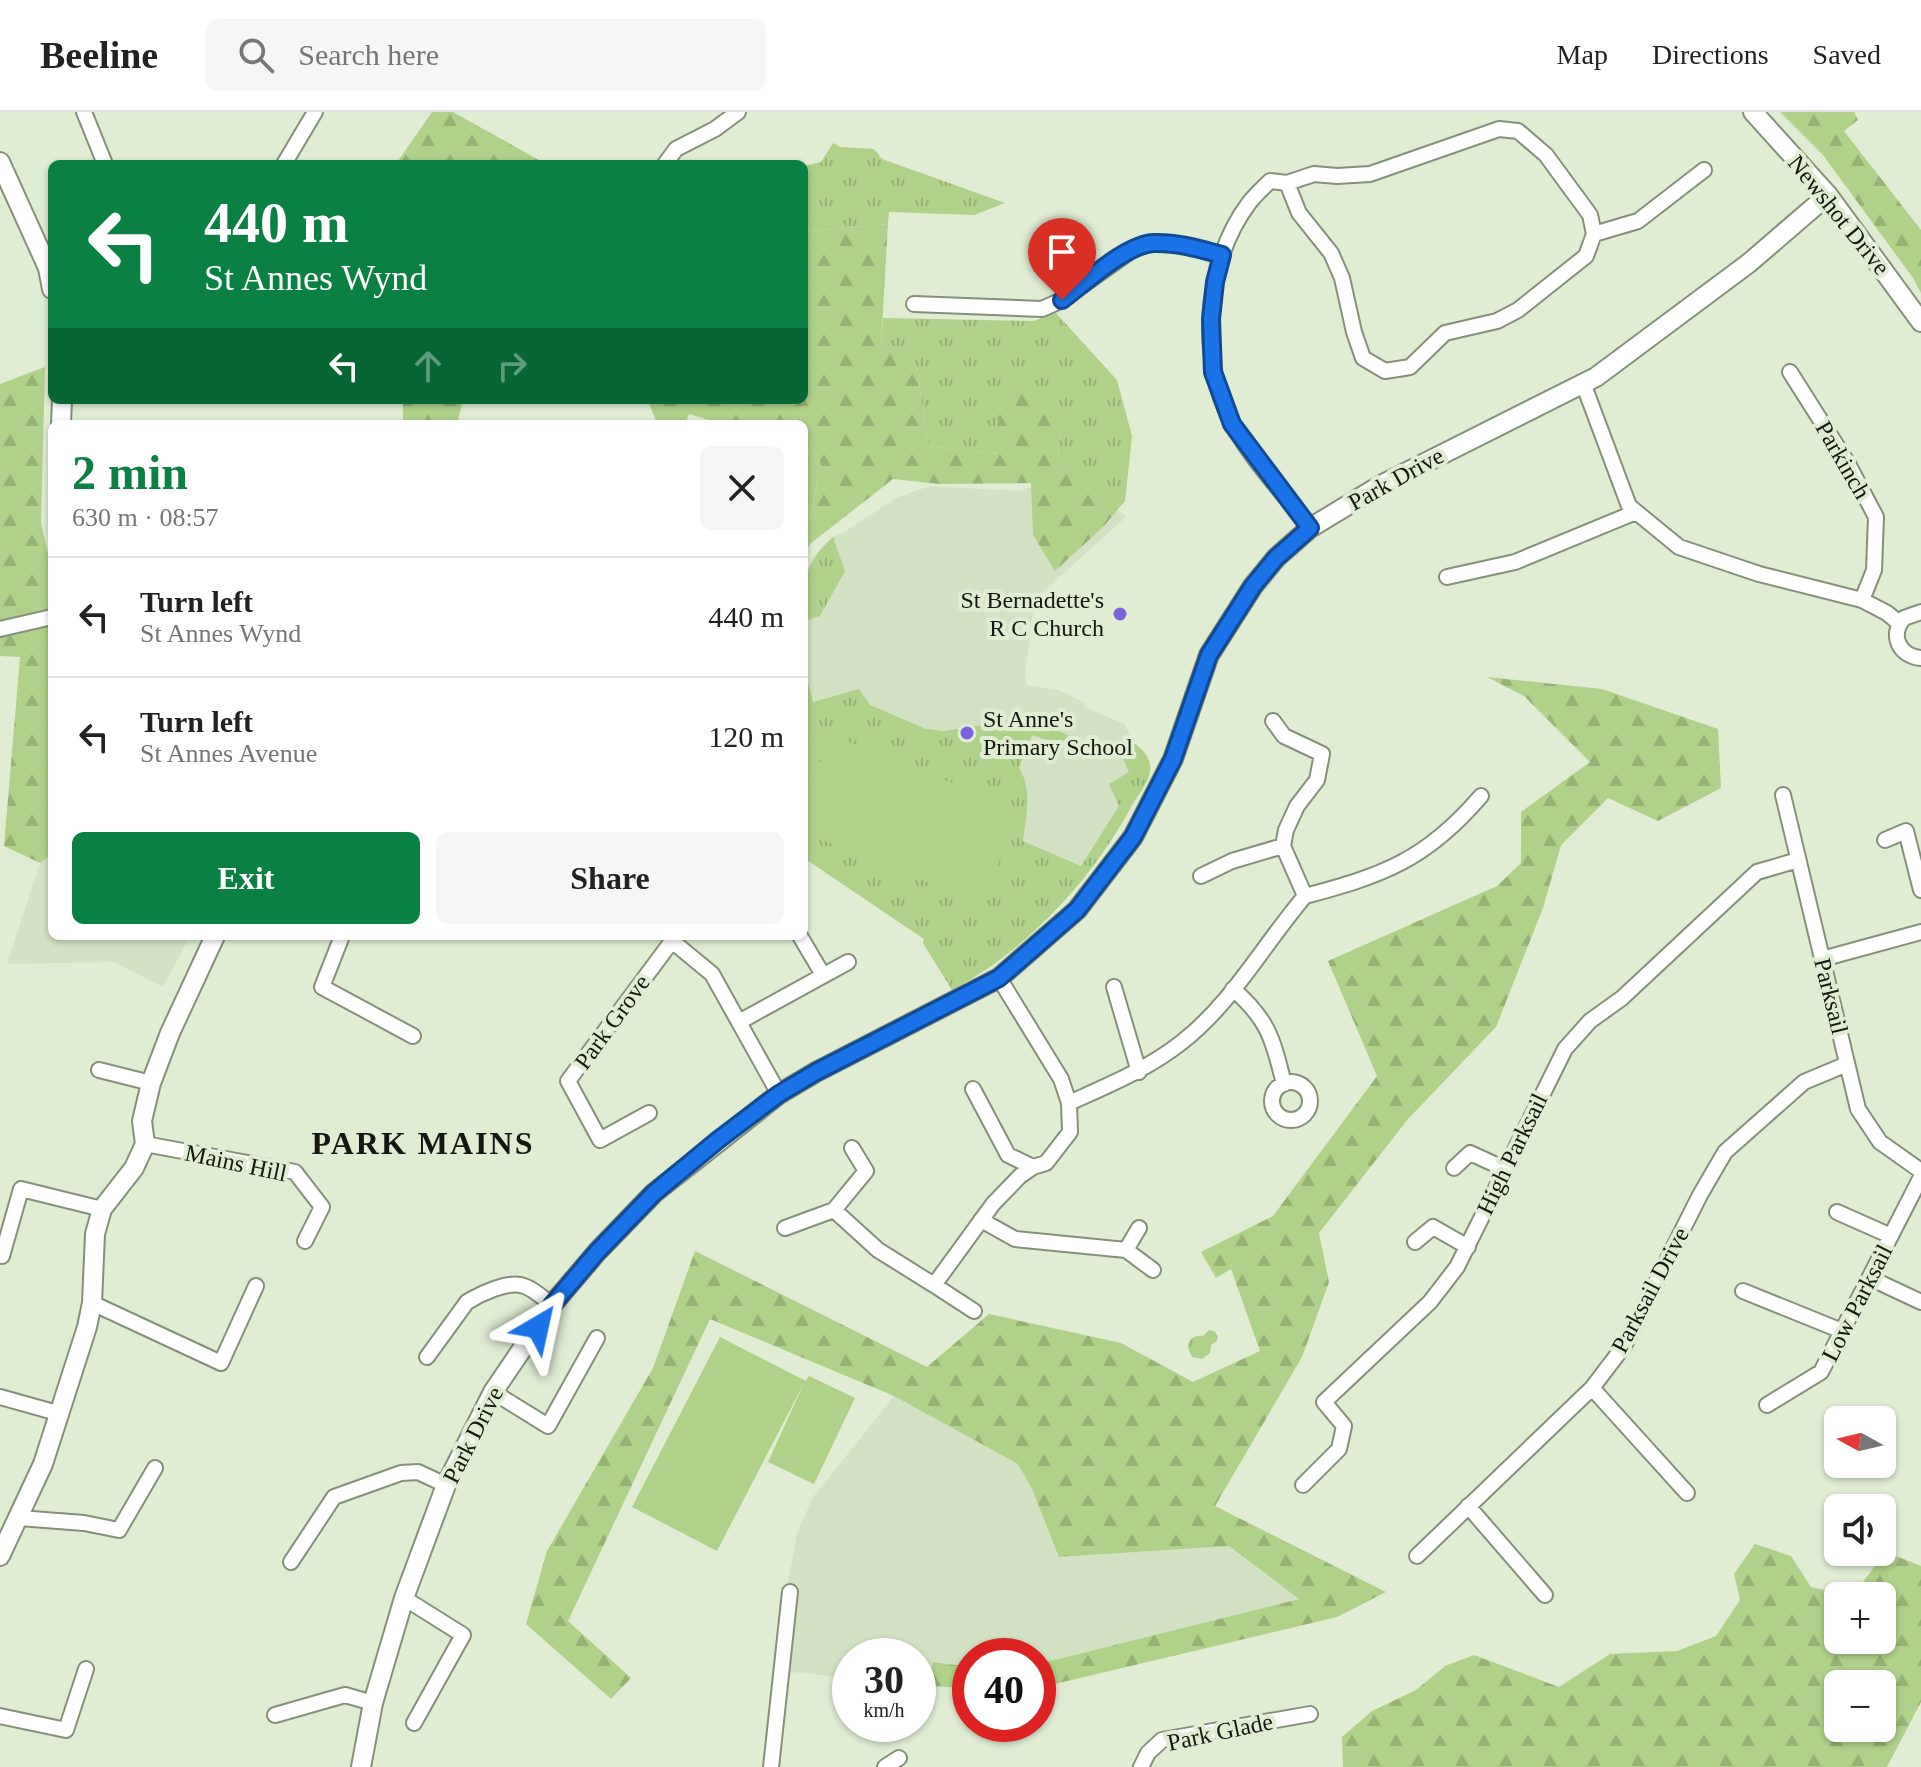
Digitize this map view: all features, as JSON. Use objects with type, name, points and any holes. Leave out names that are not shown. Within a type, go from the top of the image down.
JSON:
[{"type":"street","points":[[84,112],[103,160]]},
{"type":"street","points":[[286,160],[315,112]]},
{"type":"street","points":[[668,160],[676,149],[715,129],[738,112]]},
{"type":"street","name":"Newshot Drive","points":[[1753,112],[1828,195],[1921,322]]},
{"type":"street","points":[[1287,183],[1299,213],[1331,253],[1342,278],[1363,358],[1385,371],[1410,367],[1445,333],[1497,321],[1518,310],[1586,256],[1594,234],[1590,215],[1546,155],[1518,131],[1499,129],[1370,174],[1314,174],[1287,183],[1270,181],[1250,201],[1222,255],[1215,282],[1211,319],[1213,372],[1232,424],[1310,528]]},
{"type":"street","points":[[1,167],[48,264]]},
{"type":"street","points":[[1594,234],[1638,221],[1704,170]]},
{"type":"street","name":"Park Drive","points":[[361,1767],[373,1703],[404,1598],[446,1485],[493,1392],[552,1305],[597,1252],[654,1193],[779,1094],[999,978],[1077,910],[1133,837],[1173,759],[1209,655],[1253,586],[1276,558],[1310,528],[1381,485],[1596,377],[1749,263],[1828,195]]},
{"type":"street","points":[[914,304],[1042,309],[1062,300],[1131,251],[1150,243],[1177,244],[1222,255]]},
{"type":"street","name":"Parkinch","points":[[1790,372],[1847,462],[1876,517],[1874,570],[1862,600]]},
{"type":"street","points":[[1583,383],[1629,506],[1679,547],[1759,574],[1862,600],[1899,623]]},
{"type":"street","points":[[1447,577],[1515,562],[1636,512]]},
{"type":"street","points":[[1921,612],[1910,614],[1896,630],[1898,645],[1908,655],[1921,658]]},
{"type":"street","points":[[0,629],[48,618]]},
{"type":"street","points":[[1273,721],[1284,736],[1322,754],[1317,780],[1297,806],[1286,830],[1283,846],[1305,896]]},
{"type":"street","name":"Parksail","points":[[1783,795],[1858,1109],[1880,1142],[1921,1174]]},
{"type":"street","points":[[1069,1103],[1139,1072],[1184,1041],[1233,989],[1305,896],[1372,877],[1402,864],[1454,827],[1481,796]]},
{"type":"street","points":[[1885,840],[1906,831],[1921,890]]},
{"type":"street","points":[[1201,876],[1232,861],[1283,846]]},
{"type":"street","name":"High Parksail","points":[[1303,1485],[1339,1449],[1344,1426],[1324,1402],[1430,1302],[1457,1267],[1565,1049],[1582,1030],[1622,998],[1757,872],[1798,860]]},
{"type":"street","points":[[1822,959],[1921,932]]},
{"type":"street","points":[[0,1556],[43,1464],[87,1327],[92,1303],[95,1234],[102,1209],[134,1168],[145,1144],[142,1121],[151,1083],[170,1033],[213,940]]},
{"type":"street","points":[[340,940],[322,987],[413,1036]]},
{"type":"street","name":"Park Grove","points":[[649,1113],[600,1140],[568,1081],[673,940]]},
{"type":"street","name":"Park Grove","points":[[675,940],[712,974],[779,1094]]},
{"type":"street","points":[[802,940],[823,975]]},
{"type":"street","points":[[739,1022],[848,962]]},
{"type":"street","points":[[934,1285],[981,1220],[1020,1176],[1046,1163],[1070,1132],[1069,1103],[1061,1079],[999,978]]},
{"type":"street","points":[[1114,987],[1139,1072]]},
{"type":"street","points":[[1233,989],[1270,1031],[1284,1084]]},
{"type":"street","name":"Parksail Drive","points":[[1417,1556],[1592,1388],[1624,1346],[1725,1152],[1804,1082],[1847,1064]]},
{"type":"street","points":[[99,1070],[151,1083]]},
{"type":"street","points":[[973,1089],[1008,1155],[1033,1167]]},
{"type":"street","name":"Mains Hill","points":[[145,1144],[295,1172],[322,1207],[305,1241]]},
{"type":"street","points":[[785,1228],[834,1210],[866,1171],[852,1148]]},
{"type":"street","points":[[1454,1168],[1470,1153],[1505,1169]]},
{"type":"street","name":"Low Parksail","points":[[1767,1405],[1821,1372],[1921,1174]]},
{"type":"street","points":[[2,1256],[21,1189],[102,1209]]},
{"type":"street","points":[[834,1210],[878,1250],[974,1311]]},
{"type":"street","points":[[1837,1212],[1891,1236]]},
{"type":"street","points":[[981,1220],[1015,1239],[1126,1250],[1153,1270]]},
{"type":"street","points":[[1415,1242],[1433,1227],[1468,1247]]},
{"type":"street","points":[[1126,1250],[1139,1228]]},
{"type":"street","points":[[1870,1278],[1921,1302]]},
{"type":"street","points":[[427,1357],[467,1302],[476,1296],[514,1284],[526,1286],[552,1305]]},
{"type":"street","points":[[92,1303],[221,1363],[256,1286]]},
{"type":"street","points":[[1743,1291],[1842,1331]]},
{"type":"street","points":[[493,1392],[548,1426],[597,1338]]},
{"type":"street","points":[[1592,1388],[1687,1493]]},
{"type":"street","points":[[0,1397],[61,1414]]},
{"type":"street","points":[[19,1518],[84,1523],[119,1530],[155,1468]]},
{"type":"street","points":[[291,1562],[334,1497],[401,1473],[418,1472],[446,1485]]},
{"type":"street","points":[[1468,1506],[1545,1595]]},
{"type":"street","points":[[771,1767],[790,1592]]},
{"type":"street","points":[[404,1598],[463,1635],[414,1723]]},
{"type":"street","points":[[0,1716],[66,1730],[86,1669]]},
{"type":"street","points":[[275,1715],[345,1695],[373,1703]]},
{"type":"street","name":"Park Glade","points":[[1141,1767],[1148,1753],[1162,1740],[1310,1714]]},
{"type":"street","points":[[885,1767],[899,1758]]},
{"type":"shaded area","name":"St Anne's Primary School","points":[[1046,482],[1127,516],[1035,599],[1026,685],[1059,690],[1085,703],[1084,707],[1125,724],[1133,742],[1147,755],[1150,773],[1122,824],[1072,892],[1011,950],[970,981],[952,990],[923,943],[924,939],[808,861],[808,568],[813,557],[833,537],[898,497],[930,486],[1020,491]]},
{"type":"shaded area","points":[[48,858],[48,940],[188,940],[163,987],[114,962],[7,964],[40,863]]},
{"type":"shaded area","points":[[894,1396],[1018,1464],[1032,1489],[1060,1557],[1229,1546],[1299,1599],[1056,1660],[1056,1638],[952,1638],[952,1665],[936,1662],[936,1638],[832,1638],[832,1676],[772,1670],[797,1533],[813,1497]]},
{"type":"green space","points":[[432,112],[453,112],[539,160],[399,160]]},
{"type":"green space","points":[[1780,112],[1854,112],[1858,120],[1844,131],[1921,230],[1921,293],[1823,155]]},
{"type":"green space","points":[[833,143],[840,147],[874,149],[882,159],[1005,203],[974,215],[889,212],[888,224],[808,232],[808,165],[821,162]]},
{"type":"green space","points":[[888,224],[881,346],[917,366],[928,446],[999,454],[997,389],[1051,396],[1060,426],[1058,464],[1125,501],[1104,526],[1055,571],[1033,535],[1031,483],[939,484],[893,479],[808,548],[808,521],[821,464],[813,452],[808,450],[808,420],[709,420],[689,414],[687,420],[656,420],[650,404],[808,404],[808,232]]},
{"type":"green space","points":[[1055,312],[1117,380],[1132,436],[1125,501],[1058,464],[1060,426],[999,454],[928,446],[917,366],[881,346],[883,318],[1034,321]]},
{"type":"green space","points":[[45,367],[41,523],[48,554],[48,858],[40,863],[4,846],[20,657],[0,656],[0,384]]},
{"type":"green space","points":[[403,404],[462,404],[458,420],[403,420]]},
{"type":"green space","points":[[808,450],[813,452],[821,464],[808,521]]},
{"type":"green space","points":[[833,537],[845,571],[820,616],[808,620],[808,572]]},
{"type":"green space","points":[[1487,677],[1602,689],[1718,729],[1721,788],[1658,821],[1608,798],[1561,845],[1543,908],[1496,1027],[1408,1119],[1319,1233],[1329,1282],[1302,1357],[1215,1506],[1386,1592],[1337,1617],[1056,1684],[1056,1660],[1299,1599],[1229,1546],[1059,1557],[1032,1489],[1018,1464],[894,1396],[710,1319],[568,1621],[631,1678],[611,1699],[526,1624],[547,1551],[653,1368],[695,1251],[927,1367],[989,1314],[1121,1343],[1193,1382],[1260,1351],[1231,1269],[1216,1278],[1201,1252],[1273,1216],[1377,1076],[1328,961],[1497,886],[1521,863],[1521,812],[1590,762],[1524,696]]},
{"type":"green space","points":[[808,682],[813,702],[859,689],[870,705],[926,729],[944,731],[983,725],[999,714],[1013,731],[1047,726],[1068,735],[1064,746],[1032,735],[1019,768],[1027,794],[1023,841],[1081,866],[1119,806],[1109,784],[1129,772],[1121,754],[1133,742],[1143,751],[1148,758],[1149,776],[1116,833],[1077,886],[1031,934],[1006,955],[952,990],[923,943],[924,939],[808,861]]},
{"type":"green space","points":[[831,735],[1020,810],[982,904],[808,835],[808,792]]},
{"type":"green space","points":[[1209,1330],[1218,1336],[1211,1345],[1210,1353],[1202,1359],[1192,1357],[1188,1348],[1190,1340],[1203,1336]]},
{"type":"green space","points":[[720,1337],[806,1381],[809,1376],[855,1398],[814,1484],[768,1462],[804,1383],[717,1551],[632,1507]]},
{"type":"green space","points":[[1755,1544],[1791,1556],[1811,1587],[1824,1590],[1824,1654],[1896,1654],[1896,1582],[1863,1582],[1875,1566],[1896,1566],[1896,1556],[1921,1566],[1921,1702],[1887,1767],[1343,1767],[1342,1737],[1372,1711],[1416,1690],[1445,1666],[1474,1655],[1559,1687],[1610,1654],[1677,1651],[1716,1636],[1740,1600],[1734,1574]]},
{"type":"green space","points":[[936,1662],[952,1665],[952,1687],[936,1686]]},
{"type":"place","name":"St Bernadette's R C Church","points":[[1120,614]]},
{"type":"place","name":"St Anne's Primary School","points":[[967,733]]},
{"type":"district","name":"PARK MAINS","points":[[423,1143]]},
{"type":"route","points":[[538,1327],[552,1305],[597,1252],[654,1193],[718,1140],[779,1094],[816,1072],[999,978],[1077,910],[1133,837],[1173,759],[1209,655],[1253,586],[1276,558],[1310,528],[1232,424],[1213,372],[1211,319],[1222,255],[1177,244],[1150,243],[1112,262],[1062,300]]}]
